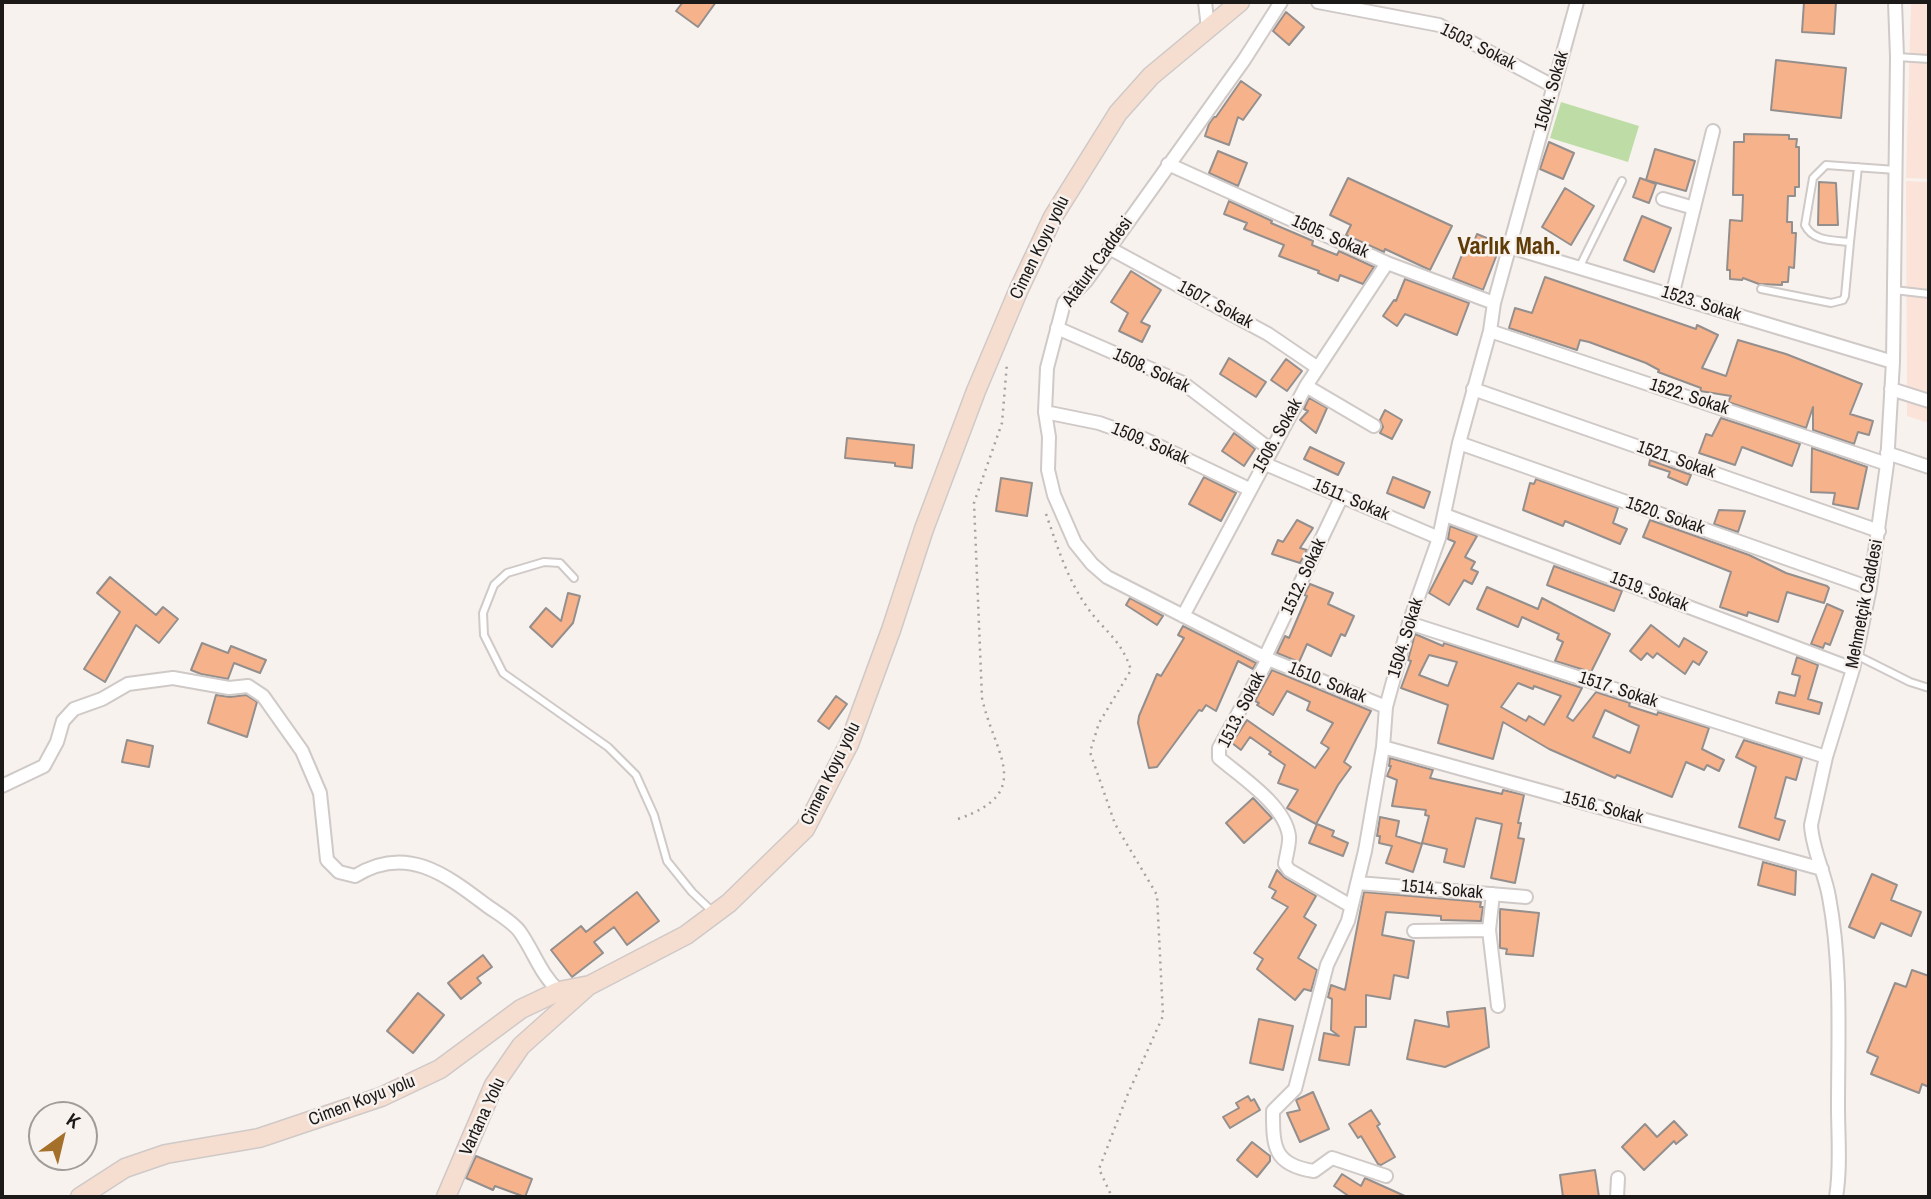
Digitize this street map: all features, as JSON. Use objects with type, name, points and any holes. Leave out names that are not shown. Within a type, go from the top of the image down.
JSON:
[{"type":"street","points":[[1205,2],[1208,28]]},
{"type":"street","name":"Cimen Koyu yolu","points":[[80,1197],[125,1168],[166,1154],[259,1138],[381,1097],[440,1069],[521,1009],[558,991],[590,985],[686,935],[729,903],[805,829],[854,731],[924,529],[972,404],[1019,289],[1053,217],[1118,113],[1151,76],[1240,2]]},
{"type":"street","name":"Ataturk Caddesi","points":[[1267,658],[1107,577],[1092,564],[1075,543],[1054,495],[1048,470],[1049,437],[1045,412],[1047,368],[1064,303],[1086,281],[1244,60],[1281,2]]},
{"type":"street","name":"1503. Sokak","points":[[1318,2],[1439,25],[1553,86]]},
{"type":"street","name":"1504. Sokak","points":[[1386,1177],[1332,1158],[1314,1171],[1301,1169],[1282,1158],[1274,1145],[1273,1111],[1294,1089],[1327,965],[1348,921],[1383,747],[1386,707],[1409,623],[1439,538],[1473,389],[1490,331],[1494,303],[1577,2]]},
{"type":"street","name":"Mehmetçik Caddesi","points":[[1836,1197],[1839,1182],[1839,992],[1830,899],[1811,836],[1811,825],[1826,757],[1853,668],[1870,588],[1887,458],[1893,362],[1897,57],[1895,2]]},
{"type":"street","points":[[1672,296],[1713,131]]},
{"type":"street","name":"1505. Sokak","points":[[1168,164],[1387,263],[1494,303]]},
{"type":"street","points":[[1663,199],[1694,208]]},
{"type":"street","name":"1523. Sokak","points":[[1510,247],[1893,362]]},
{"type":"street","name":"1507. Sokak","points":[[1109,248],[1268,334],[1318,368]]},
{"type":"street","name":"1506. Sokak","points":[[1183,616],[1306,386],[1387,263]]},
{"type":"street","name":"1508. Sokak","points":[[1057,328],[1183,383],[1272,450]]},
{"type":"street","name":"1522. Sokak","points":[[1490,331],[1887,458],[1929,467]]},
{"type":"street","points":[[1306,386],[1374,426]]},
{"type":"street","name":"1521. Sokak","points":[[1473,389],[1879,531]]},
{"type":"street","points":[[1891,389],[1929,401]]},
{"type":"street","name":"1509. Sokak","points":[[1045,412],[1099,423],[1144,439],[1249,489]]},
{"type":"street","name":"1520. Sokak","points":[[1460,443],[1870,588]]},
{"type":"street","name":"1511. Sokak","points":[[1263,463],[1439,538]]},
{"type":"street","name":"1512. Sokak","points":[[1267,658],[1342,496]]},
{"type":"street","name":"1519. Sokak","points":[[1445,515],[1853,668]]},
{"type":"street","name":"1517. Sokak","points":[[1409,623],[1826,757]]},
{"type":"street","name":"1510. Sokak","points":[[1267,658],[1386,707]]},
{"type":"street","name":"1513. Sokak","points":[[1267,658],[1219,748],[1219,758],[1283,816],[1289,837],[1285,864],[1289,870],[1352,906]]},
{"type":"street","points":[[2,786],[44,766],[57,742],[63,721],[74,709],[102,699],[128,684],[173,678],[229,688],[248,686],[263,696],[302,751],[320,793],[327,860],[339,872],[355,876],[372,865],[402,861],[441,872],[519,930],[538,965],[558,991]]},
{"type":"street","name":"1516. Sokak","points":[[1383,747],[1822,869]]},
{"type":"street","name":"1514. Sokak","points":[[1357,883],[1526,897]]},
{"type":"street","points":[[1493,894],[1489,930],[1498,1006]]},
{"type":"street","points":[[1414,931],[1489,930]]},
{"type":"street","name":"Vartana Yolu","points":[[446,1197],[494,1085],[521,1046],[590,985]]},
{"type":"street","points":[[1617,1197],[1618,1178]]},
{"type":"lane","points":[[1897,57],[1929,59]]},
{"type":"lane","points":[[1850,242],[1814,236],[1804,225],[1816,173],[1826,165],[1896,170]]},
{"type":"lane","points":[[1761,289],[1831,303],[1843,300],[1858,167]]},
{"type":"lane","points":[[1579,268],[1622,181]]},
{"type":"lane","points":[[1894,290],[1929,294]]},
{"type":"lane","points":[[574,578],[560,564],[544,562],[507,573],[494,585],[483,613],[484,635],[503,673],[608,747],[636,775],[654,815],[667,861],[692,892],[715,914]]},
{"type":"lane","points":[[1856,655],[1910,682],[1929,688]]},
{"type":"path","points":[[958,819],[990,804],[1000,794],[1004,783],[1005,770],[982,698],[974,503],[1002,423],[1007,359]]},
{"type":"path","points":[[1042,504],[1067,574],[1086,606],[1112,634],[1127,656],[1131,670],[1099,723],[1090,752],[1115,824],[1157,895],[1163,1016],[1127,1096],[1099,1169],[1112,1197]]},
{"type":"shaded area","points":[[1911,2],[1929,3],[1929,179],[1906,178]]},
{"type":"shaded area","points":[[1906,181],[1929,182],[1929,423],[1907,416]]},
{"type":"green space","points":[[1561,102],[1639,126],[1628,162],[1550,138]]},
{"type":"building","points":[[683,2],[716,2],[698,27],[676,11]]},
{"type":"building","points":[[1804,2],[1836,2],[1834,34],[1802,32]]},
{"type":"building","points":[[1286,12],[1304,27],[1289,45],[1273,31]]},
{"type":"building","points":[[1776,60],[1846,68],[1841,118],[1771,110]]},
{"type":"building","points":[[1241,81],[1261,95],[1243,120],[1238,117],[1229,145],[1205,136],[1209,124]]},
{"type":"building","points":[[1744,134],[1789,135],[1789,139],[1797,139],[1799,187],[1795,187],[1795,196],[1788,196],[1787,222],[1792,222],[1792,233],[1796,233],[1794,268],[1789,267],[1788,282],[1782,282],[1782,285],[1759,284],[1743,278],[1730,279],[1730,270],[1727,270],[1730,220],[1742,221],[1743,195],[1733,195],[1734,142],[1744,142]]},
{"type":"building","points":[[1549,142],[1574,153],[1563,179],[1540,169]]},
{"type":"building","points":[[1655,149],[1695,161],[1686,191],[1646,180]]},
{"type":"building","points":[[1218,151],[1247,163],[1238,186],[1209,173]]},
{"type":"building","points":[[1348,178],[1452,226],[1430,270],[1346,235],[1351,225],[1330,215]]},
{"type":"building","points":[[1640,178],[1656,184],[1649,203],[1633,197]]},
{"type":"building","points":[[1819,182],[1836,183],[1838,225],[1818,225]]},
{"type":"building","points":[[1565,188],[1594,206],[1571,245],[1542,227]]},
{"type":"building","points":[[1229,201],[1313,241],[1312,245],[1337,255],[1339,251],[1374,267],[1363,284],[1340,275],[1338,281],[1279,256],[1284,245],[1244,229],[1247,223],[1224,214]]},
{"type":"building","points":[[1642,216],[1671,228],[1654,272],[1624,260]]},
{"type":"building","points":[[1477,234],[1501,244],[1483,290],[1453,278],[1465,247],[1471,249]]},
{"type":"building","points":[[1131,271],[1161,290],[1141,322],[1150,326],[1142,342],[1119,331],[1128,313],[1111,302]]},
{"type":"building","points":[[1545,277],[1696,329],[1697,325],[1718,335],[1702,368],[1726,376],[1738,340],[1786,354],[1862,384],[1850,414],[1873,421],[1869,435],[1858,432],[1854,444],[1813,430],[1813,407],[1806,428],[1728,402],[1731,396],[1700,391],[1701,388],[1658,372],[1659,370],[1646,363],[1589,342],[1580,340],[1577,350],[1509,328],[1515,308],[1532,313]]},
{"type":"building","points":[[1405,279],[1469,303],[1457,335],[1405,314],[1397,326],[1383,316],[1394,300],[1396,301]]},
{"type":"building","points":[[1229,358],[1266,382],[1256,397],[1220,374]]},
{"type":"building","points":[[1286,359],[1302,371],[1287,391],[1271,380]]},
{"type":"building","points":[[1309,398],[1327,408],[1316,433],[1300,420],[1308,411],[1304,409]]},
{"type":"building","points":[[1385,410],[1402,420],[1392,439],[1380,433],[1383,427],[1380,420]]},
{"type":"building","points":[[1721,418],[1800,444],[1792,466],[1742,447],[1735,465],[1699,453],[1706,434],[1712,436]]},
{"type":"building","points":[[1234,433],[1255,449],[1244,466],[1222,451]]},
{"type":"building","points":[[847,438],[914,445],[912,468],[895,466],[895,463],[845,458]]},
{"type":"building","points":[[1310,447],[1344,463],[1338,475],[1304,459]]},
{"type":"building","points":[[1812,448],[1867,467],[1858,509],[1833,504],[1835,493],[1811,492]]},
{"type":"building","points":[[1650,460],[1691,475],[1687,485],[1668,477],[1670,472],[1649,465]]},
{"type":"building","points":[[1204,477],[1236,493],[1221,521],[1189,504]]},
{"type":"building","points":[[1393,477],[1430,492],[1424,508],[1387,493]]},
{"type":"building","points":[[1001,478],[1032,483],[1027,516],[996,511]]},
{"type":"building","points":[[1536,479],[1618,508],[1613,523],[1627,529],[1620,544],[1565,521],[1563,526],[1523,510],[1530,483],[1534,484]]},
{"type":"building","points":[[1719,510],[1745,511],[1738,532],[1714,524]]},
{"type":"building","points":[[1297,520],[1313,528],[1300,548],[1307,550],[1300,563],[1272,554],[1278,540],[1283,542]]},
{"type":"building","points":[[1650,520],[1749,555],[1786,573],[1827,586],[1829,588],[1824,603],[1787,592],[1778,622],[1748,612],[1747,616],[1720,607],[1731,572],[1643,537]]},
{"type":"building","points":[[1450,526],[1477,536],[1465,557],[1475,562],[1471,569],[1478,572],[1472,584],[1464,580],[1449,605],[1429,593],[1455,542],[1448,539]]},
{"type":"building","points":[[1554,566],[1622,591],[1614,611],[1547,585]]},
{"type":"building","points":[[110,577],[156,615],[163,607],[178,619],[159,643],[136,625],[105,682],[84,669],[120,612],[97,593]]},
{"type":"building","points":[[1310,584],[1333,593],[1328,604],[1354,616],[1345,636],[1341,634],[1331,656],[1307,644],[1299,662],[1277,653],[1285,636],[1289,638]]},
{"type":"building","points":[[1487,587],[1538,609],[1542,598],[1610,634],[1591,672],[1555,661],[1563,642],[1557,639],[1559,634],[1522,617],[1518,627],[1477,609]]},
{"type":"building","points":[[568,593],[580,596],[573,623],[552,647],[530,627],[546,608],[561,621]]},
{"type":"building","points":[[1130,598],[1163,616],[1157,625],[1126,605]]},
{"type":"building","points":[[1827,604],[1843,611],[1830,645],[1825,643],[1823,648],[1811,644]]},
{"type":"building","points":[[1651,625],[1679,647],[1684,638],[1707,652],[1699,665],[1693,661],[1685,674],[1657,653],[1653,658],[1647,653],[1641,660],[1630,651]]},
{"type":"building","points":[[1183,626],[1256,663],[1253,669],[1238,661],[1216,711],[1206,705],[1202,711],[1199,710],[1157,767],[1149,768],[1138,723],[1139,716],[1157,674],[1161,676],[1184,638],[1178,635]]},
{"type":"building","points":[[1415,634],[1443,646],[1444,643],[1582,688],[1567,717],[1573,721],[1596,692],[1657,715],[1658,712],[1709,728],[1702,749],[1724,760],[1719,771],[1707,765],[1704,770],[1686,762],[1672,797],[1617,775],[1615,778],[1549,749],[1503,722],[1493,759],[1438,743],[1448,705],[1401,688],[1411,661],[1408,660]],"holes":[[[1429,655],[1457,662],[1448,686],[1419,675]],[[1518,683],[1561,696],[1544,725],[1529,716],[1526,721],[1501,707]],[[1605,710],[1639,726],[1630,753],[1593,737]]]},
{"type":"building","points":[[202,643],[228,653],[231,646],[266,660],[260,673],[234,663],[228,679],[201,674],[191,670]]},
{"type":"building","points":[[1797,657],[1818,665],[1808,699],[1822,703],[1819,714],[1776,703],[1779,692],[1795,696],[1800,676],[1792,674]]},
{"type":"building","points":[[1272,670],[1371,711],[1344,762],[1351,767],[1316,824],[1287,808],[1298,790],[1278,783],[1285,765],[1250,737],[1241,750],[1232,743],[1247,720],[1315,768],[1329,748],[1321,743],[1333,723],[1307,710],[1310,702],[1287,691],[1273,715],[1257,705],[1259,703],[1255,701]]},
{"type":"building","points":[[216,695],[246,695],[257,702],[247,737],[208,723]]},
{"type":"building","points":[[836,696],[847,704],[829,729],[818,721]]},
{"type":"building","points":[[127,740],[153,746],[149,767],[122,762]]},
{"type":"building","points":[[1744,740],[1802,758],[1796,780],[1786,777],[1775,818],[1785,821],[1779,840],[1739,827],[1756,767],[1736,757]]},
{"type":"building","points":[[1390,758],[1433,770],[1430,778],[1502,794],[1503,790],[1524,795],[1518,838],[1524,839],[1515,883],[1491,878],[1502,824],[1476,818],[1464,867],[1444,862],[1447,849],[1422,843],[1429,816],[1425,815],[1426,810],[1392,806],[1397,780],[1387,776],[1391,766]]},
{"type":"building","points":[[1253,798],[1272,818],[1244,843],[1226,823]]},
{"type":"building","points":[[1380,817],[1399,821],[1396,836],[1422,844],[1413,872],[1386,863],[1392,846],[1379,843],[1380,836],[1377,836]]},
{"type":"building","points":[[1317,824],[1334,831],[1332,836],[1348,843],[1343,856],[1309,843]]},
{"type":"building","points":[[1763,862],[1796,871],[1795,895],[1758,885]]},
{"type":"building","points":[[1277,870],[1285,878],[1316,896],[1304,917],[1316,925],[1298,958],[1317,970],[1311,991],[1304,989],[1295,1000],[1257,969],[1263,959],[1254,953],[1288,907],[1272,898],[1276,891],[1269,887]]},
{"type":"building","points":[[1872,874],[1897,885],[1891,900],[1921,912],[1911,936],[1881,923],[1874,938],[1849,927]]},
{"type":"building","points":[[637,892],[659,921],[627,945],[614,927],[594,942],[603,953],[572,977],[551,950],[581,926],[586,932]]},
{"type":"building","points":[[1364,892],[1481,902],[1481,921],[1441,920],[1441,916],[1386,912],[1382,935],[1414,941],[1408,978],[1394,975],[1390,999],[1366,995],[1366,1027],[1355,1027],[1349,1065],[1319,1060],[1324,1033],[1339,1036],[1331,1030],[1332,999],[1328,997],[1331,985],[1345,990]]},
{"type":"building","points":[[1500,909],[1539,913],[1533,956],[1506,954],[1507,949],[1500,948]]},
{"type":"building","points":[[483,955],[492,967],[477,978],[481,983],[461,999],[448,983]]},
{"type":"building","points":[[1912,970],[1929,976],[1929,1087],[1922,1084],[1919,1093],[1871,1074],[1878,1057],[1867,1052],[1895,983],[1906,987]]},
{"type":"building","points":[[418,993],[444,1015],[413,1053],[387,1031]]},
{"type":"building","points":[[1485,1008],[1489,1047],[1445,1067],[1407,1059],[1415,1020],[1449,1027],[1447,1012]]},
{"type":"building","points":[[1259,1019],[1293,1026],[1283,1070],[1250,1063]]},
{"type":"building","points":[[1313,1092],[1329,1129],[1300,1142],[1287,1113],[1300,1110],[1296,1100]]},
{"type":"building","points":[[1248,1096],[1251,1101],[1254,1099],[1260,1110],[1230,1128],[1223,1117],[1239,1108],[1236,1103]]},
{"type":"building","points":[[1371,1110],[1395,1157],[1381,1165],[1349,1124]]},
{"type":"building","points":[[1674,1121],[1687,1135],[1676,1144],[1674,1141],[1644,1170],[1622,1147],[1645,1124],[1657,1137]]},
{"type":"building","points":[[1252,1142],[1270,1156],[1270,1161],[1257,1177],[1237,1160]]},
{"type":"building","points":[[476,1156],[532,1179],[525,1197],[495,1186],[493,1190],[466,1178]]},
{"type":"building","points":[[1595,1170],[1599,1197],[1563,1197],[1560,1175]]},
{"type":"building","points":[[1342,1174],[1361,1186],[1365,1178],[1407,1197],[1350,1197],[1334,1186]]},
{"type":"district","name":"Varlık Mah.","points":[[1509,248]]}]
